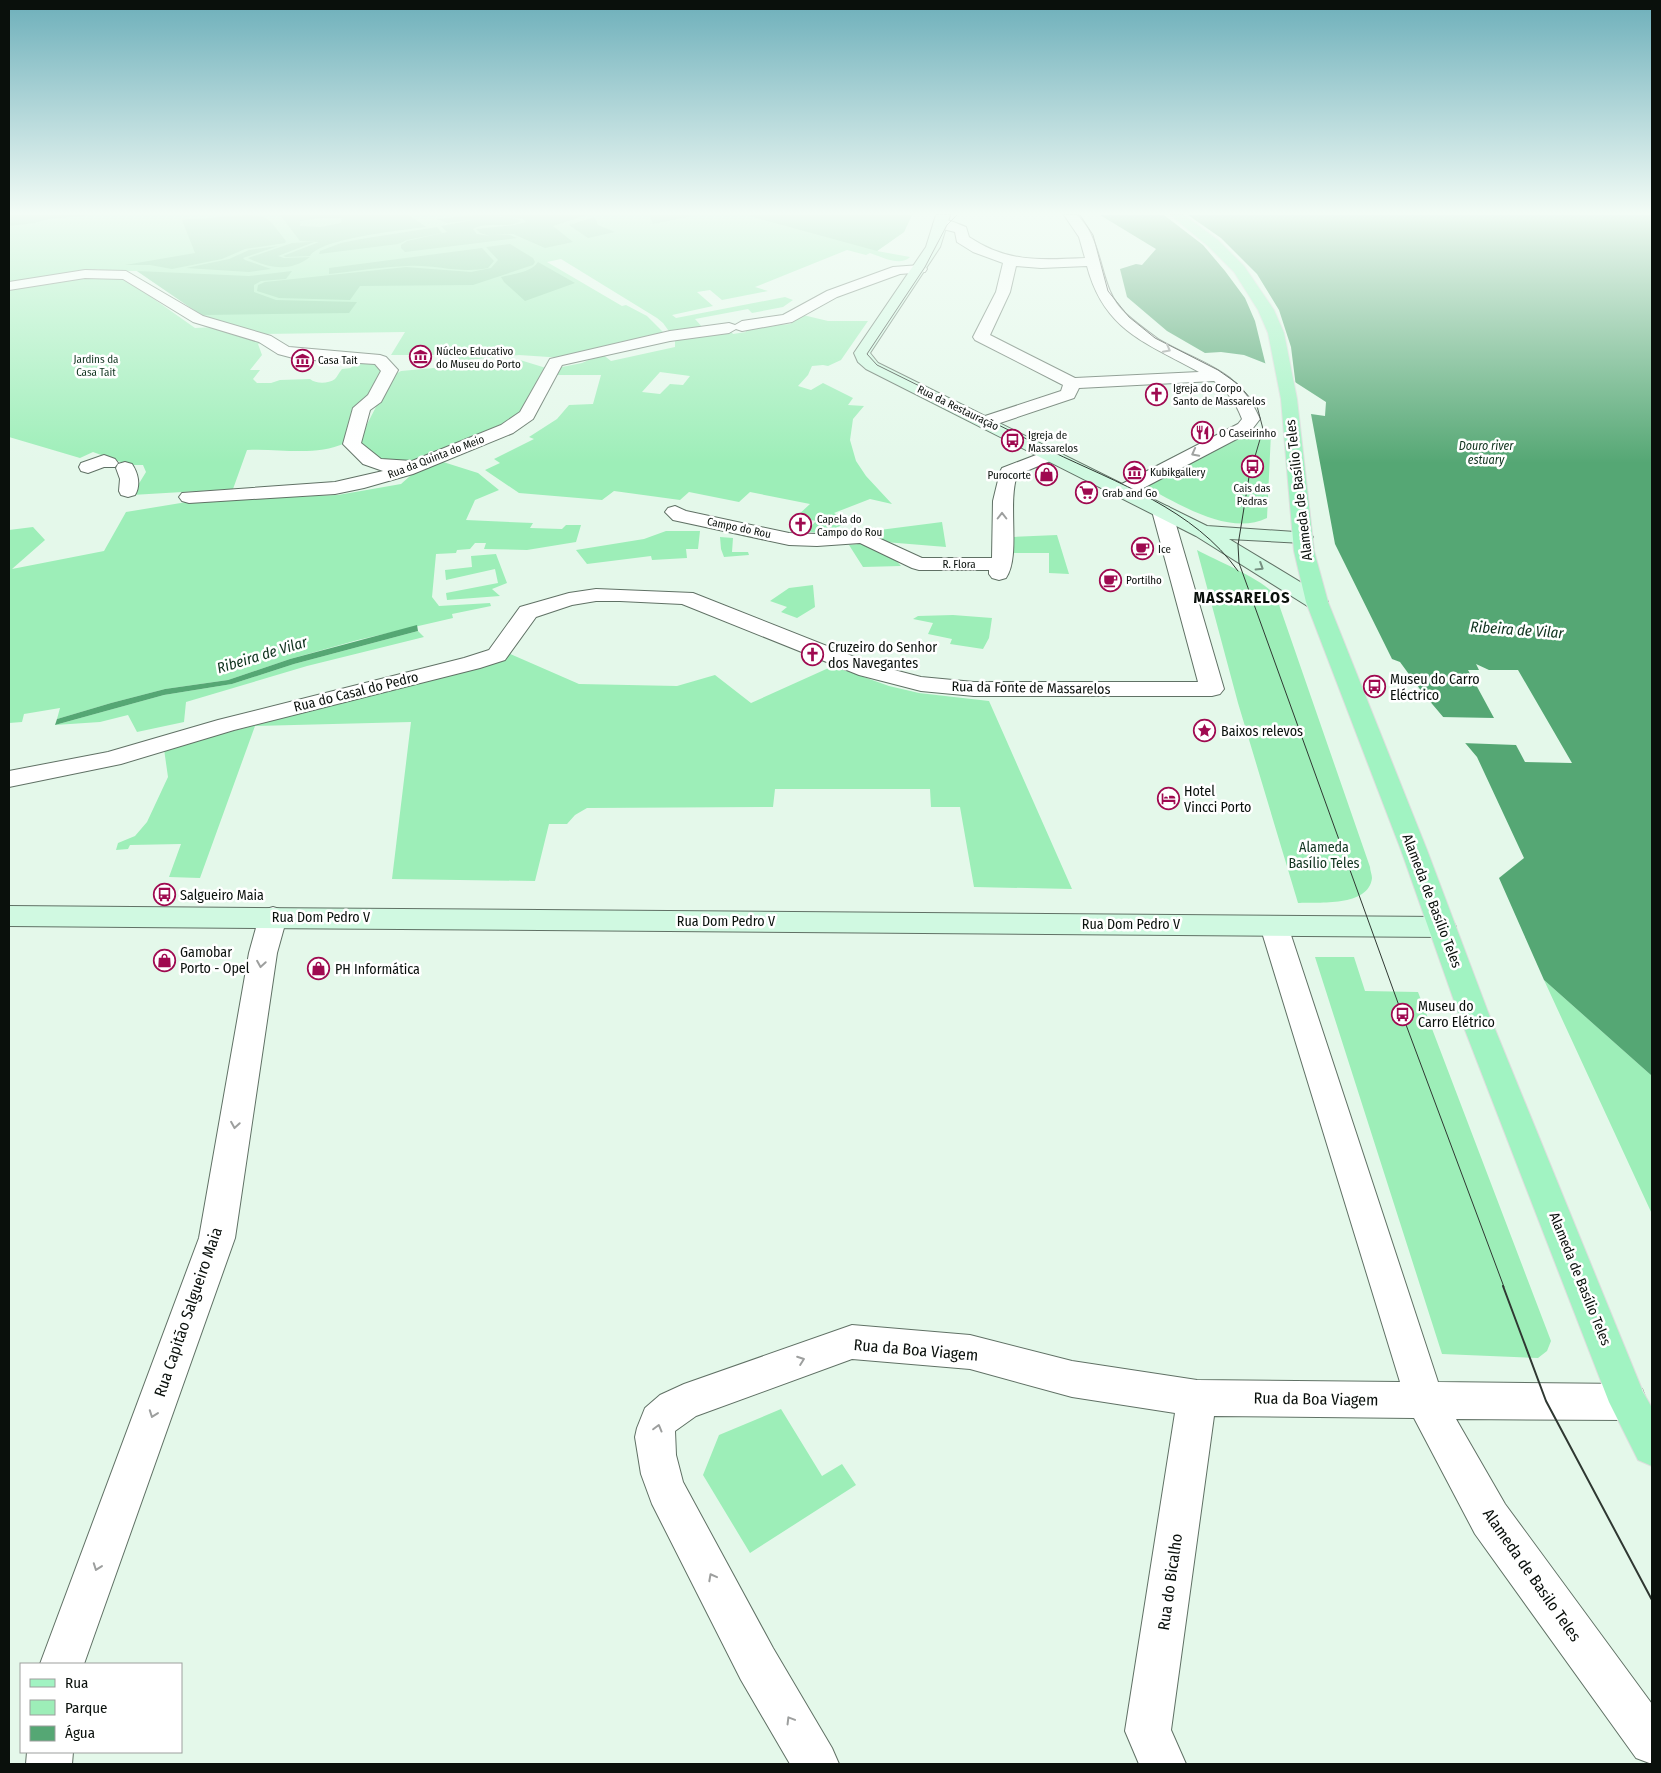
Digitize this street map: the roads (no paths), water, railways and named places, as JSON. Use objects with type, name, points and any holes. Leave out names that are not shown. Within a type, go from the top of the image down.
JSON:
[{"type":"main road","name":"Rua da Restauração","points":[[900,298],[862,353],[864,360],[872,366],[1211,536],[1317,602]]},
{"type":"main road","name":"Alameda de Basílio Teles","points":[[1258,298],[1276,333],[1286,388],[1304,544],[1317,602],[1474,1012],[1628,1402],[1652,1447]]},
{"type":"main road","name":"Rua da Restauração","points":[[1211,536],[1246,546],[1304,544]]},
{"type":"main road","name":"Rua Dom Pedro V","points":[[9,916],[1442,927]]},
{"type":"street","points":[[163,298],[198,319],[265,339],[284,351],[297,354],[380,360],[390,370],[375,398],[362,408],[352,444],[369,462],[388,466],[425,463]]},
{"type":"street","name":"Rua da Quinta do Meio","points":[[189,497],[335,488],[357,484],[425,463],[507,430],[527,416],[556,362],[670,336],[787,319],[825,298]]},
{"type":"street","points":[[1001,298],[981,338],[1072,383],[1218,376]]},
{"type":"street","points":[[1105,298],[1118,313],[1151,341],[1218,376],[1235,389],[1247,405],[1251,419],[1244,428],[1229,432],[1124,491]]},
{"type":"street","points":[[985,422],[1068,394],[1072,383]]},
{"type":"street","name":"R. Flora","points":[[919,564],[999,569],[1003,554],[1001,513],[1004,484],[1009,472],[1050,455]]},
{"type":"street","points":[[103,462],[129,479],[127,498]]},
{"type":"street","name":"Rua da Fonte de Massarelos","points":[[685,598],[867,670],[921,684],[1212,689],[1162,511]]},
{"type":"street","name":"Campo do Rou","points":[[663,528],[675,522],[678,514],[789,539],[817,540],[863,537],[919,564]]},
{"type":"street","name":"Rua do Casal do Pedro","points":[[9,779],[112,758],[226,724],[472,663],[497,655],[515,620],[528,612],[569,599],[596,595],[685,598]]},
{"type":"street","name":"Rua Capitão Salgueiro Maia","points":[[62,1663],[217,1238],[263,953],[273,917]]},
{"type":"street","points":[[1274,926],[1425,1400]]},
{"type":"street","name":"Rua da Boa Viagem","points":[[813,1763],[757,1664],[666,1490],[657,1462],[655,1444],[659,1422],[670,1411],[684,1402],[852,1342],[970,1352],[1072,1379],[1196,1398],[1628,1402]]},
{"type":"street","name":"Rua do Bicalho","points":[[1163,1764],[1148,1731],[1196,1398]]},
{"type":"street","name":"Alameda de Basilo Teles","points":[[1425,1400],[1490,1519],[1652,1742]]},
{"type":"water","name":"Douro river estuary","points":[[1128,298],[1652,298],[1652,1076],[1544,980],[1499,878],[1524,858],[1477,757],[1422,692],[1400,662],[1392,659],[1335,544],[1311,414],[1325,416],[1326,402],[1267,364],[1244,355],[1221,352],[1205,353],[1167,331]]},
{"type":"water","points":[[417,625],[418,631],[294,664],[232,684],[164,695],[55,725],[57,719],[111,703],[165,689],[228,680],[290,659]]},
{"type":"tram line","points":[[905,298],[867,354],[877,365],[1153,500],[1177,514],[1200,531],[1220,549],[1238,571]]},
{"type":"tram line","points":[[1113,298],[1129,317],[1155,338],[1218,370],[1238,384],[1257,406],[1263,429],[1249,477],[1238,545],[1239,563],[1402,1014],[1504,1287]]},
{"type":"tram line","points":[[1503,1286],[1546,1401],[1652,1600]]},
{"type":"place","name":"Núcleo Educativo do Museu do Porto","points":[[420,357]]},
{"type":"place","name":"Casa Tait","points":[[302,360]]},
{"type":"place","name":"Igreja do Corpo Santo de Massarelos","points":[[1157,394]]},
{"type":"place","name":"O Caseirinho","points":[[1203,433]]},
{"type":"place","name":"Igreja de Massarelos","points":[[1012,441]]},
{"type":"place","name":"Cais das Pedras","points":[[1252,467]]},
{"type":"place","name":"Kubikgallery","points":[[1134,472]]},
{"type":"place","name":"Purocorte","points":[[1047,475]]},
{"type":"place","name":"Grab and Go","points":[[1086,493]]},
{"type":"place","name":"Capela do Campo do Rou","points":[[801,525]]},
{"type":"place","name":"Ice","points":[[1142,549]]},
{"type":"place","name":"Portilho","points":[[1110,580]]},
{"type":"place","name":"Cruzeiro do Senhor dos Navegantes","points":[[812,655]]},
{"type":"place","name":"Museu do Carro Eléctrico","points":[[1374,687]]},
{"type":"place","name":"Baixos relevos","points":[[1205,731]]},
{"type":"place","name":"Hotel Vincci Porto","points":[[1168,799]]},
{"type":"place","name":"Salgueiro Maia","points":[[164,895]]},
{"type":"place","name":"Gamobar Porto - Opel","points":[[164,960]]},
{"type":"place","name":"PH Informática","points":[[319,969]]},
{"type":"place","name":"Museu do Carro Elétrico","points":[[1402,1014]]},
{"type":"district","name":"MASSARELOS","points":[[1242,597]]},
{"type":"park label","name":"Jardins da Casa Tait","points":[[96,365]]},
{"type":"park label","name":"Alameda Basílio Teles","points":[[1324,856]]},
{"type":"water label","name":"Ribeira de Vilar","points":[[1517,630]]},
{"type":"water label","name":"Ribeira de Vilar","points":[[262,655]]}]
